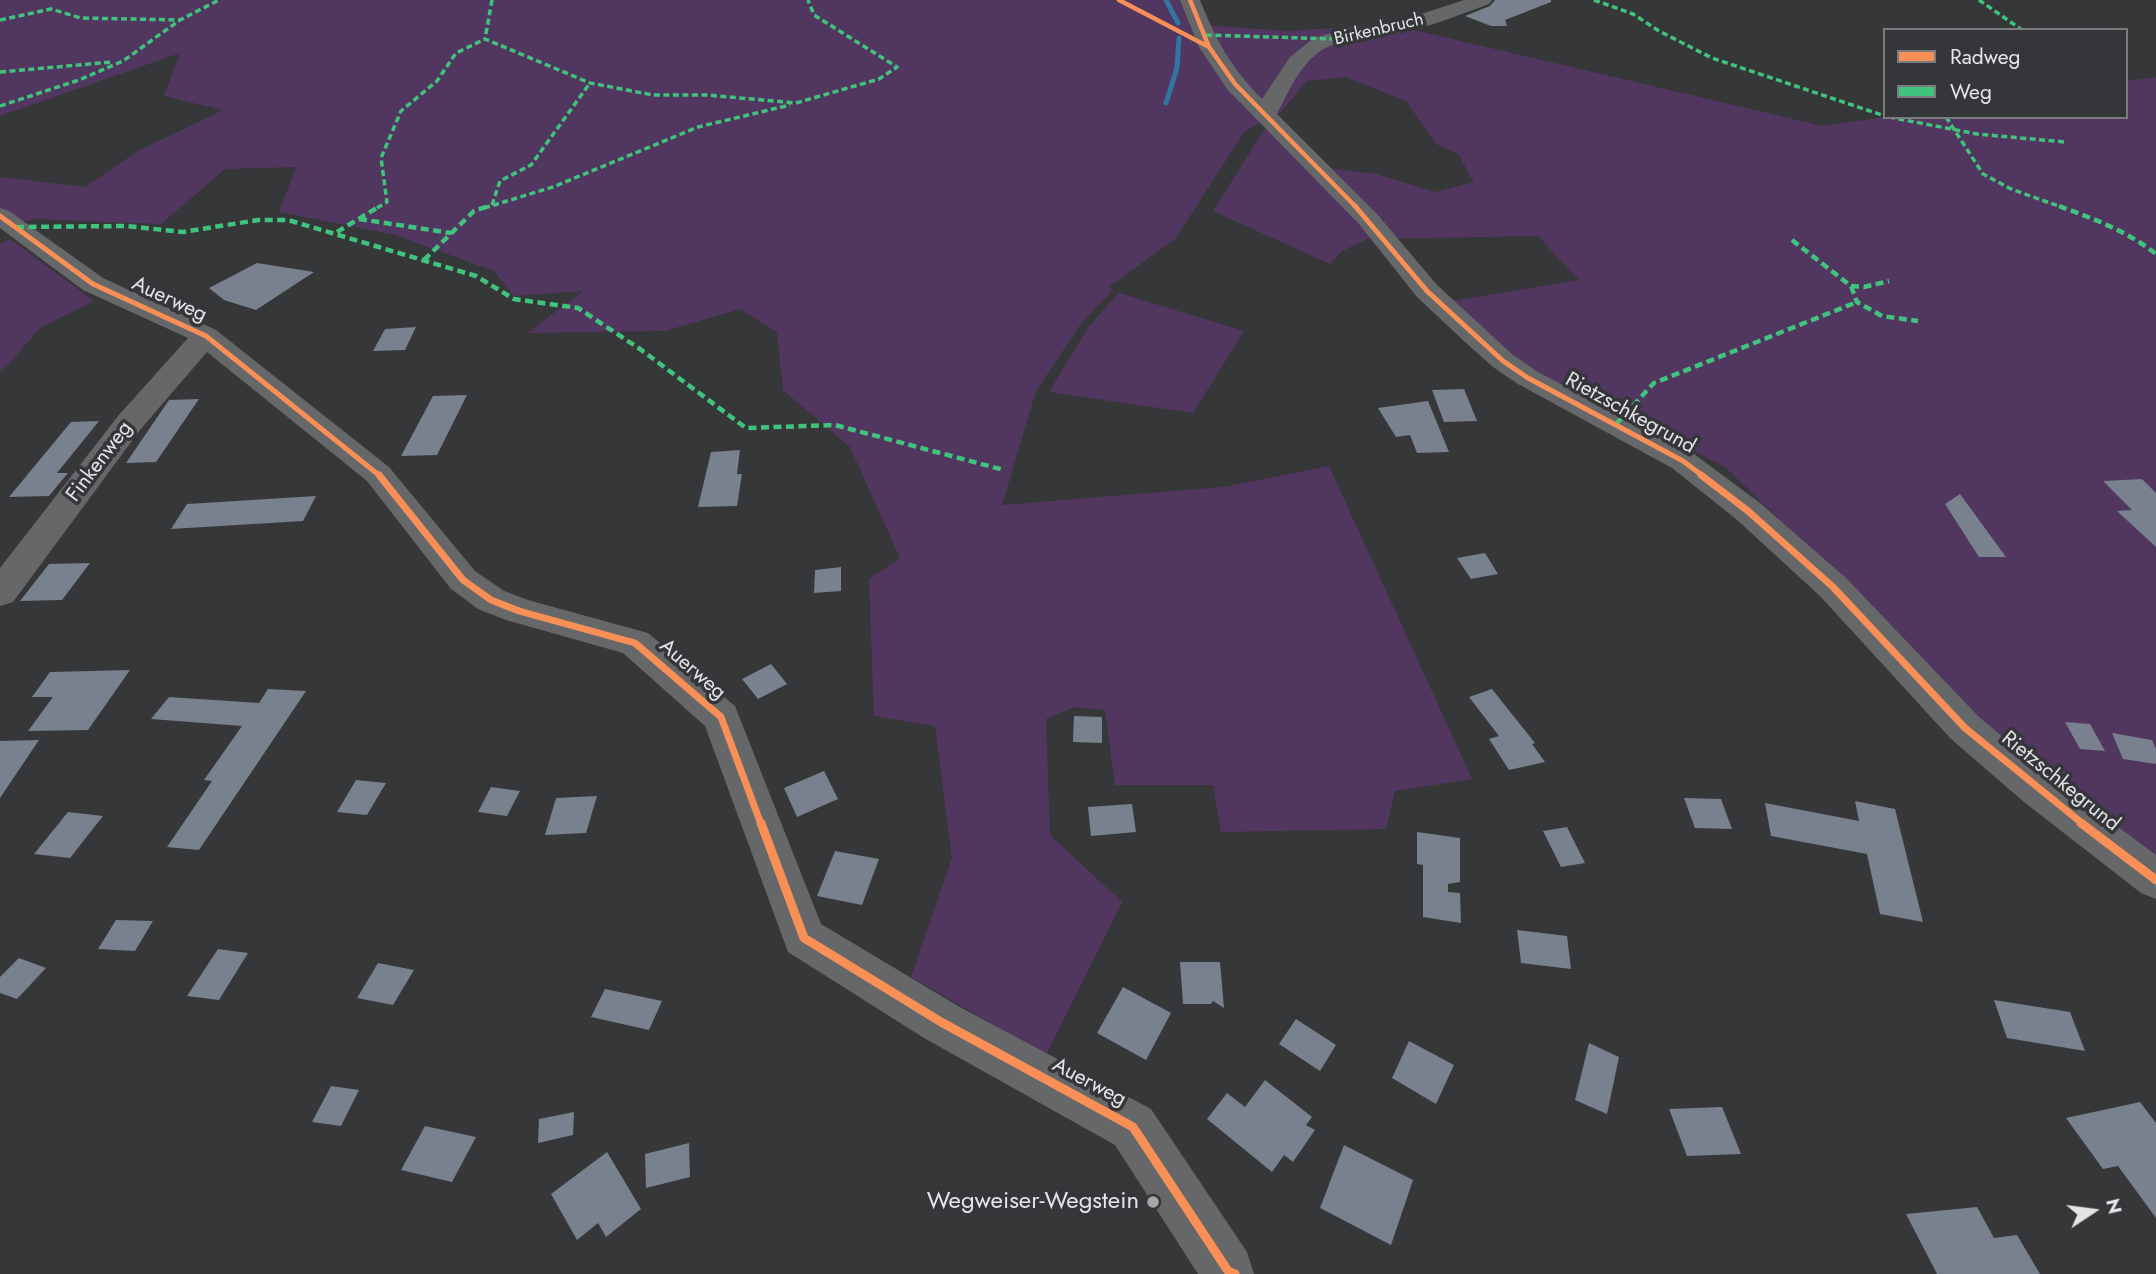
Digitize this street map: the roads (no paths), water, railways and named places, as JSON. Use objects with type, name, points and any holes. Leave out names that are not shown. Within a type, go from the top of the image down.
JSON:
[{"type":"street","name":"Rietzschkegrund","points":[[1191,0],[1209,47],[1221,68],[1368,219],[1427,291],[1503,361],[1528,378],[1683,461],[1748,511],[1833,587],[1965,727],[2038,790],[2156,880]]},
{"type":"street","name":"Birkenbruch","points":[[1266,113],[1287,76],[1314,47],[1348,35],[1395,28],[1432,18],[1482,0]]},
{"type":"street","name":"Auerweg","points":[[0,216],[93,284],[206,336],[378,474],[463,580],[491,600],[519,611],[635,643],[721,718],[804,938],[990,1050],[1133,1126],[1227,1273]]},
{"type":"street","name":"Finkenweg","points":[[0,593],[129,423],[206,336]]},
{"type":"waterway","points":[[1166,0],[1178,23]]},
{"type":"waterway","points":[[1166,103],[1177,68],[1179,38]]},
{"type":"place","name":"Wegweiser-Wegstein","points":[[1153,1202]]}]
